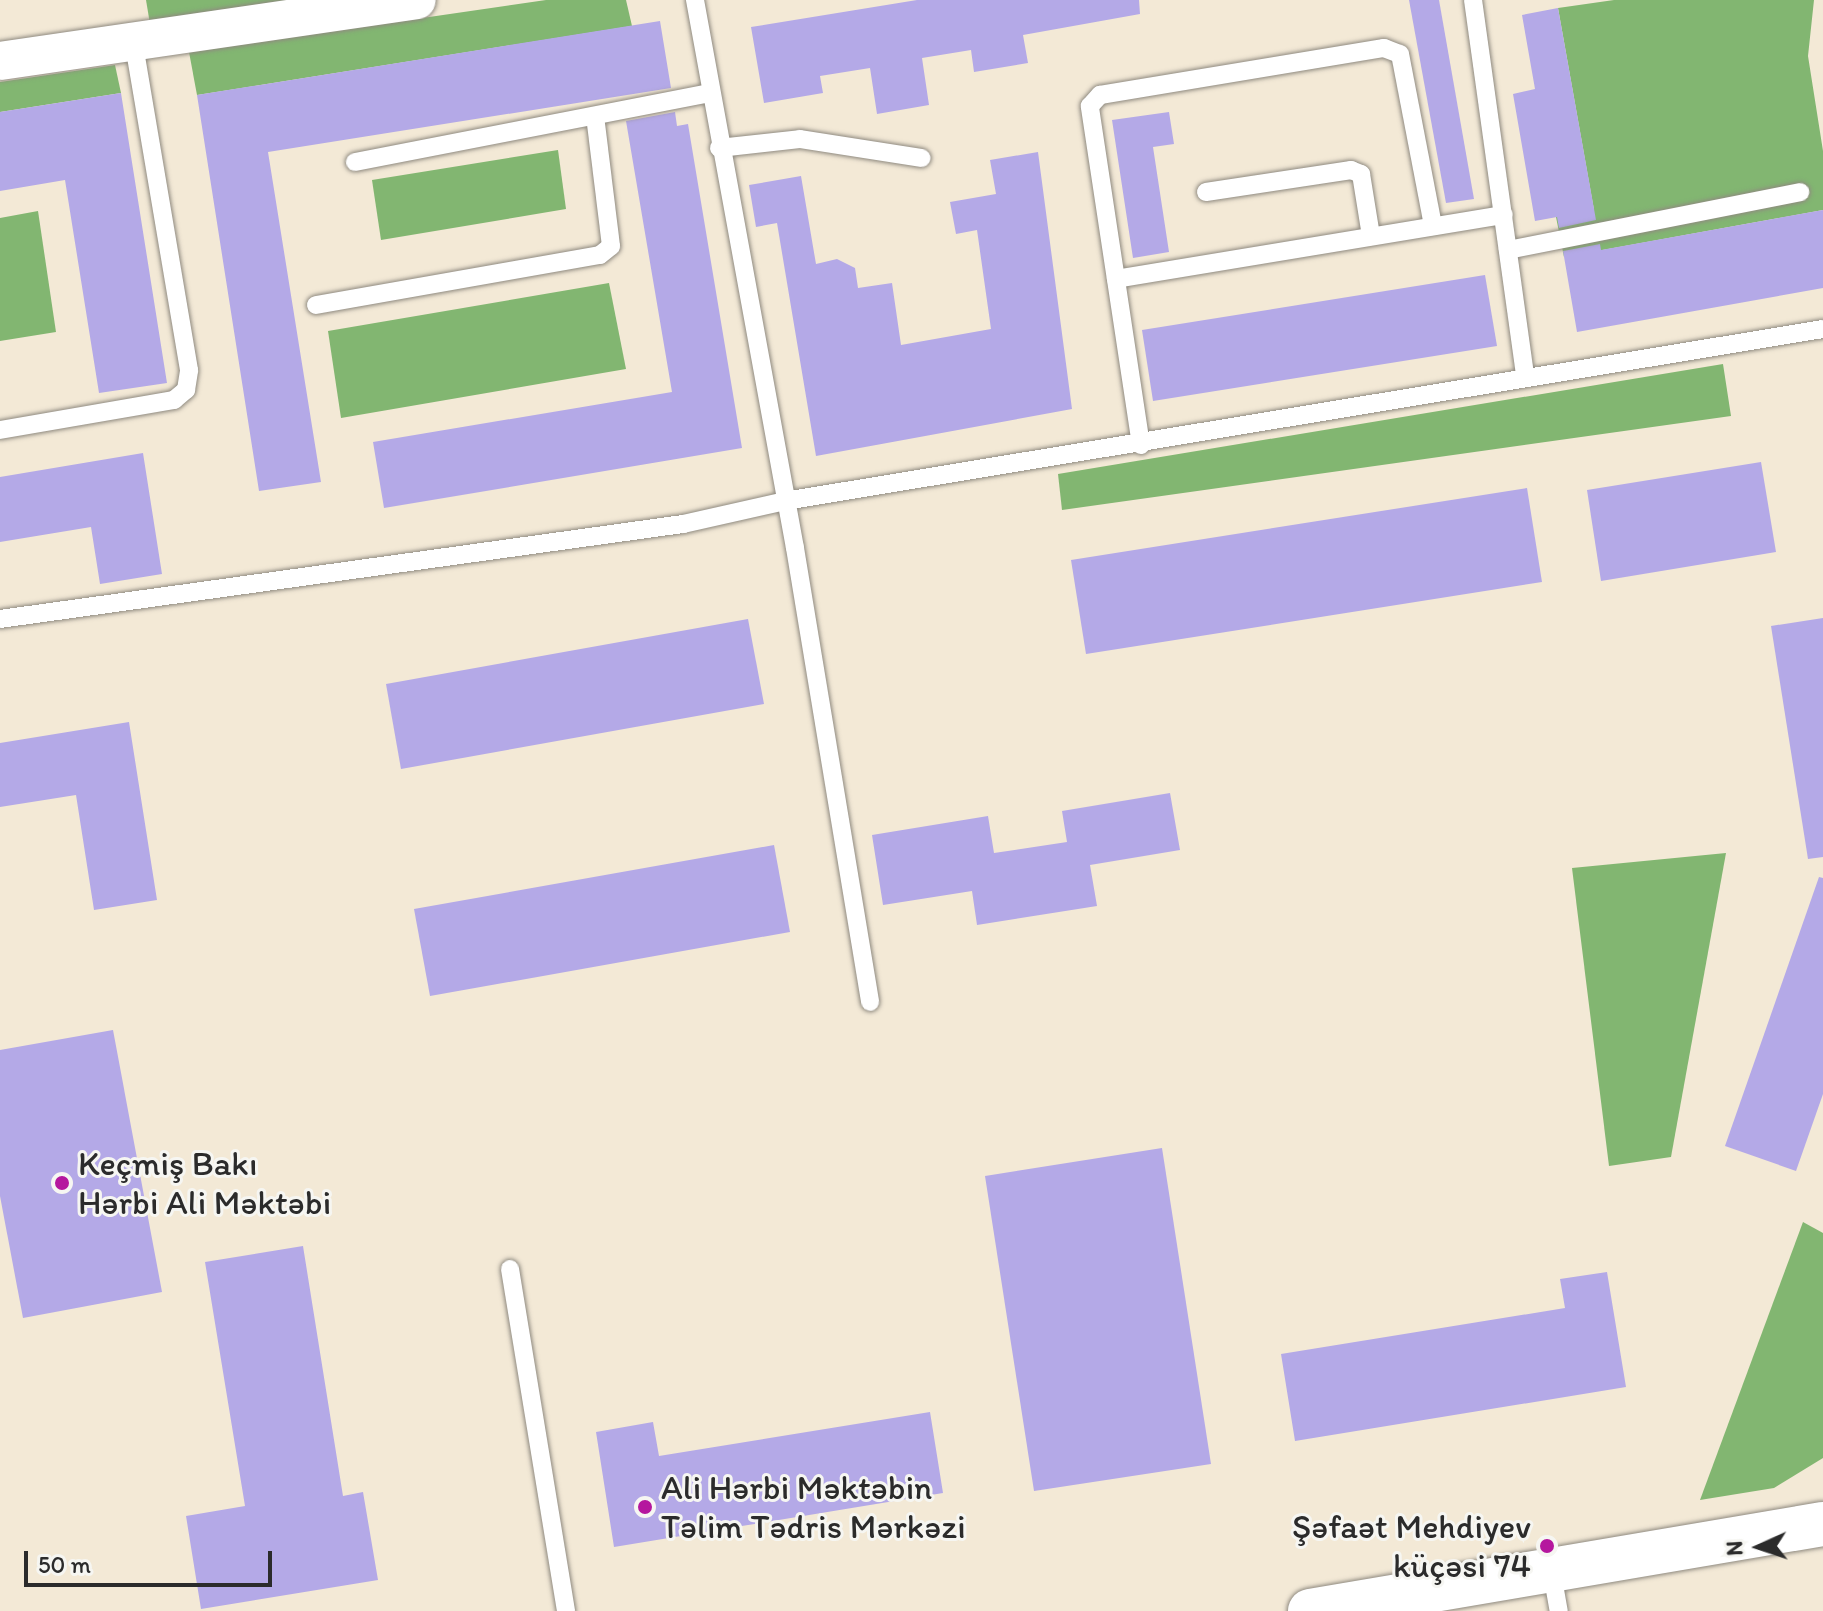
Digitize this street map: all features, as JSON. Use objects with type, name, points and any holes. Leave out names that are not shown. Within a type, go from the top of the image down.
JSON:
[{"type":"main road","points":[[1310,1611],[1556,1592],[1823,1524]]},
{"type":"street","points":[[0,61],[417,0]]},
{"type":"lane","points":[[695,0],[709,93],[785,501],[870,1002]]},
{"type":"lane","points":[[1473,0],[1525,375]]},
{"type":"lane","points":[[0,430],[174,400],[186,390],[189,370],[133,40]]},
{"type":"lane","points":[[1141,445],[1090,106],[1100,95],[1384,48],[1400,54],[1433,226]]},
{"type":"lane","points":[[355,162],[709,93]]},
{"type":"lane","points":[[316,305],[600,255],[611,246],[595,116]]},
{"type":"lane","points":[[719,148],[800,139],[922,158]]},
{"type":"lane","points":[[1206,192],[1351,170],[1361,174],[1371,236]]},
{"type":"lane","points":[[1508,250],[1800,192]]},
{"type":"lane","points":[[1116,279],[1504,215]]},
{"type":"lane","points":[[0,619],[683,524],[785,501],[1141,445],[1525,375],[1823,329]]},
{"type":"lane","points":[[510,1269],[566,1611]]},
{"type":"green space","points":[[146,0],[315,0],[150,24]]},
{"type":"green space","points":[[546,0],[626,0],[632,26],[197,95],[189,52]]},
{"type":"green space","points":[[1614,0],[1814,0],[1808,56],[1823,151],[1823,210],[1564,257],[1556,217],[1594,210],[1558,8]]},
{"type":"green space","points":[[115,65],[121,93],[0,112],[0,82]]},
{"type":"green space","points":[[558,150],[566,209],[381,240],[372,180]]},
{"type":"green space","points":[[38,211],[56,332],[0,341],[0,218]]},
{"type":"green space","points":[[609,283],[626,369],[341,418],[328,331]]},
{"type":"green space","points":[[1723,364],[1731,416],[1062,510],[1058,474]]},
{"type":"green space","points":[[1726,853],[1671,1157],[1609,1166],[1572,868]]},
{"type":"green space","points":[[1803,1222],[1823,1233],[1823,1458],[1774,1488],[1700,1500]]},
{"type":"building","points":[[917,0],[1139,0],[1140,14],[1023,35],[1028,63],[974,72],[971,50],[922,58],[929,105],[877,114],[870,68],[820,76],[823,93],[764,103],[751,27]]},
{"type":"building","points":[[1409,0],[1439,0],[1474,199],[1446,203]]},
{"type":"building","points":[[1558,8],[1596,220],[1559,228],[1557,217],[1535,221],[1513,94],[1535,89],[1522,15]]},
{"type":"building","points":[[660,21],[671,88],[268,152],[321,482],[259,491],[197,95]]},
{"type":"building","points":[[121,93],[167,383],[99,393],[65,180],[0,191],[0,112]]},
{"type":"building","points":[[675,112],[677,126],[688,124],[742,448],[384,508],[373,442],[672,392],[626,121]]},
{"type":"building","points":[[1169,112],[1174,144],[1153,147],[1169,252],[1133,258],[1112,120]]},
{"type":"building","points":[[1038,152],[1072,409],[816,456],[777,223],[756,227],[749,185],[801,176],[816,264],[837,259],[855,268],[858,288],[892,283],[901,345],[991,329],[977,230],[956,234],[950,202],[996,194],[990,160]]},
{"type":"building","points":[[1823,210],[1823,288],[1577,332],[1563,251],[1600,244],[1601,250]]},
{"type":"building","points":[[1485,275],[1497,346],[1153,401],[1142,330]]},
{"type":"building","points":[[143,453],[162,574],[100,584],[91,527],[0,542],[0,477]]},
{"type":"building","points":[[1761,462],[1776,552],[1601,581],[1587,490]]},
{"type":"building","points":[[1527,488],[1542,582],[1086,654],[1071,560]]},
{"type":"building","points":[[1823,618],[1823,857],[1808,859],[1771,626]]},
{"type":"building","points":[[748,619],[764,704],[401,769],[386,684]]},
{"type":"building","points":[[129,722],[157,900],[94,910],[76,795],[0,807],[0,743]]},
{"type":"building","points":[[1170,793],[1180,850],[1090,865],[1097,906],[977,925],[972,891],[883,905],[872,835],[988,816],[994,853],[1067,842],[1062,811]]},
{"type":"building","points":[[774,845],[790,932],[430,996],[414,909]]},
{"type":"building","points":[[1819,877],[1823,878],[1823,1094],[1796,1171],[1725,1146]]},
{"type":"building","points":[[113,1030],[162,1292],[23,1318],[0,1196],[0,1050]]},
{"type":"building","points":[[1162,1148],[1211,1464],[1034,1491],[985,1176]]},
{"type":"building","points":[[303,1246],[343,1496],[363,1492],[378,1580],[201,1609],[186,1516],[245,1506],[205,1262]]},
{"type":"building","points":[[1607,1272],[1626,1387],[1295,1441],[1281,1354],[1565,1308],[1560,1279]]},
{"type":"building","points":[[930,1412],[943,1493],[614,1547],[596,1432],[653,1422],[659,1456]]},
{"type":"place","name":"Keçmiş Bakı Hərbi Ali Məktəbi","points":[[62,1183]]},
{"type":"place","name":"Ali Hərbi Məktəbin Təlim Tədris Mərkəzi","points":[[645,1507]]},
{"type":"place","name":"Şəfaət Mehdiyev küçəsi 74","points":[[1547,1546]]}]
